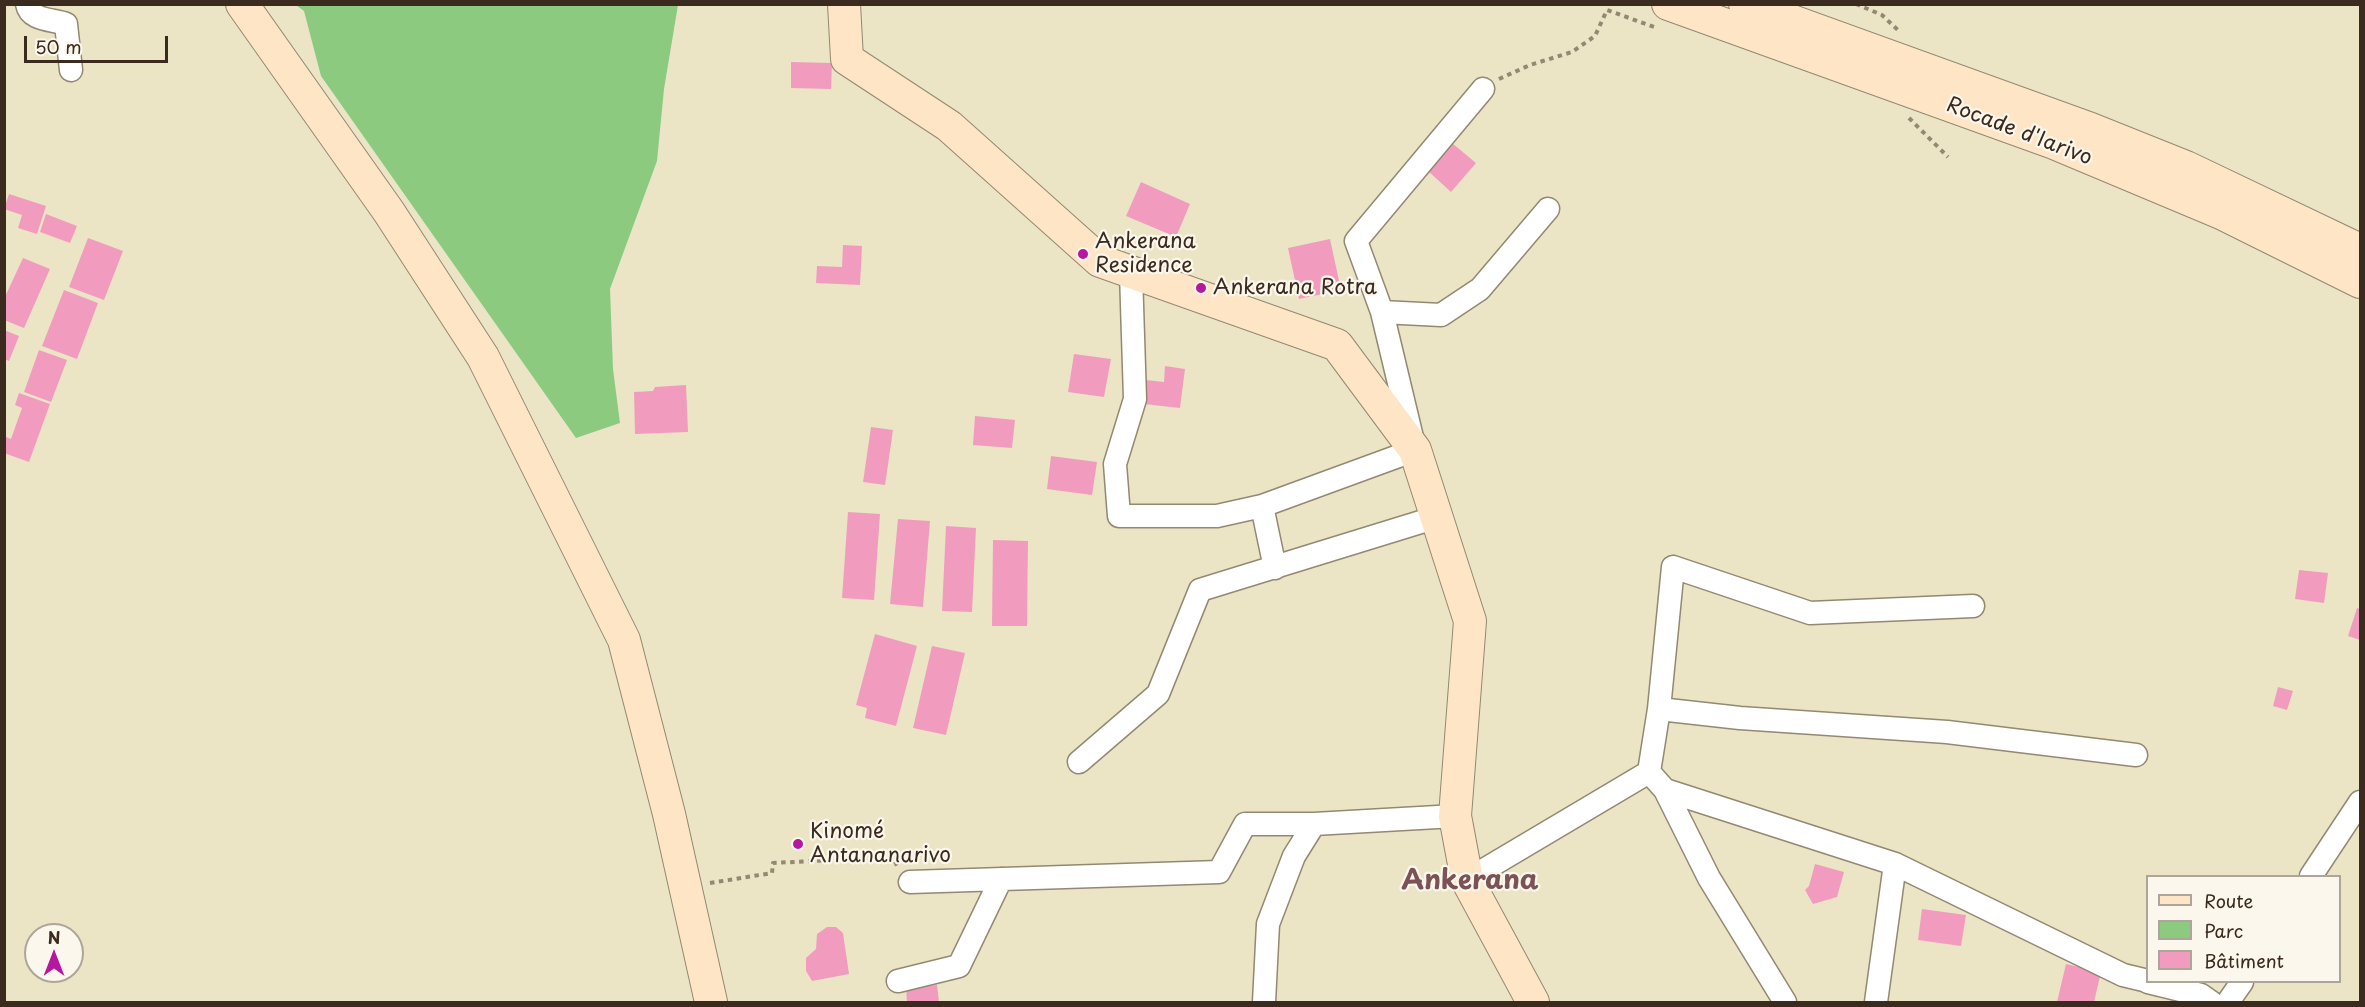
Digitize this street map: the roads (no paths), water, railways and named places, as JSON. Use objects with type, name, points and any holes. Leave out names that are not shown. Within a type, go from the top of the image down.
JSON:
[{"type":"main road","points":[[242,4],[389,212],[483,357],[624,640],[669,814],[711,1002]]},
{"type":"main road","points":[[844,4],[847,59],[949,126],[1100,261],[1337,345],[1415,450],[1470,621],[1455,816],[1467,880],[1533,1002]]},
{"type":"main road","name":"Rocade d'Iarivo","points":[[1745,4],[2091,129],[2175,163],[2361,250]]},
{"type":"main road","name":"Rocade d'Iarivo","points":[[1664,17],[2054,143],[2221,213],[2361,282]]},
{"type":"street","points":[[27,4],[34,16],[66,24],[71,70]]},
{"type":"street","points":[[1131,273],[1135,399],[1115,464],[1119,516],[1216,516],[1262,506],[1415,450],[1382,312],[1356,241],[1483,89]]},
{"type":"street","points":[[1382,312],[1441,315],[1480,289],[1548,208]]},
{"type":"street","points":[[1262,506],[1275,568]]},
{"type":"street","points":[[1079,762],[1158,694],[1200,590],[1437,517]]},
{"type":"street","points":[[1649,772],[1659,709],[1674,567],[1810,613],[1973,606]]},
{"type":"street","points":[[1659,709],[1740,718],[1947,732],[2136,755]]},
{"type":"street","points":[[1649,772],[1665,790],[1709,878],[1785,1002]]},
{"type":"street","points":[[1467,880],[1649,772]]},
{"type":"street","points":[[1665,790],[1895,864],[2123,975],[2146,981]]},
{"type":"street","points":[[2313,875],[2361,802]]},
{"type":"street","points":[[910,882],[1219,872],[1245,824],[1314,824],[1455,816]]},
{"type":"street","points":[[1264,1002],[1268,924],[1294,856],[1314,824]]},
{"type":"street","points":[[1876,1002],[1895,864]]},
{"type":"street","points":[[898,981],[959,966],[1001,879]]},
{"type":"street","points":[[2156,983],[2201,995],[2211,1002]]},
{"type":"street","points":[[2228,1002],[2241,983]]},
{"type":"place","name":"Ankerana Residence","points":[[1083,254]]},
{"type":"place","name":"Ankerana Rotra","points":[[1201,288]]},
{"type":"place","name":"Kinomé Antananarivo","points":[[798,844]]},
{"type":"district","name":"Ankerana","points":[[1470,882]]}]
